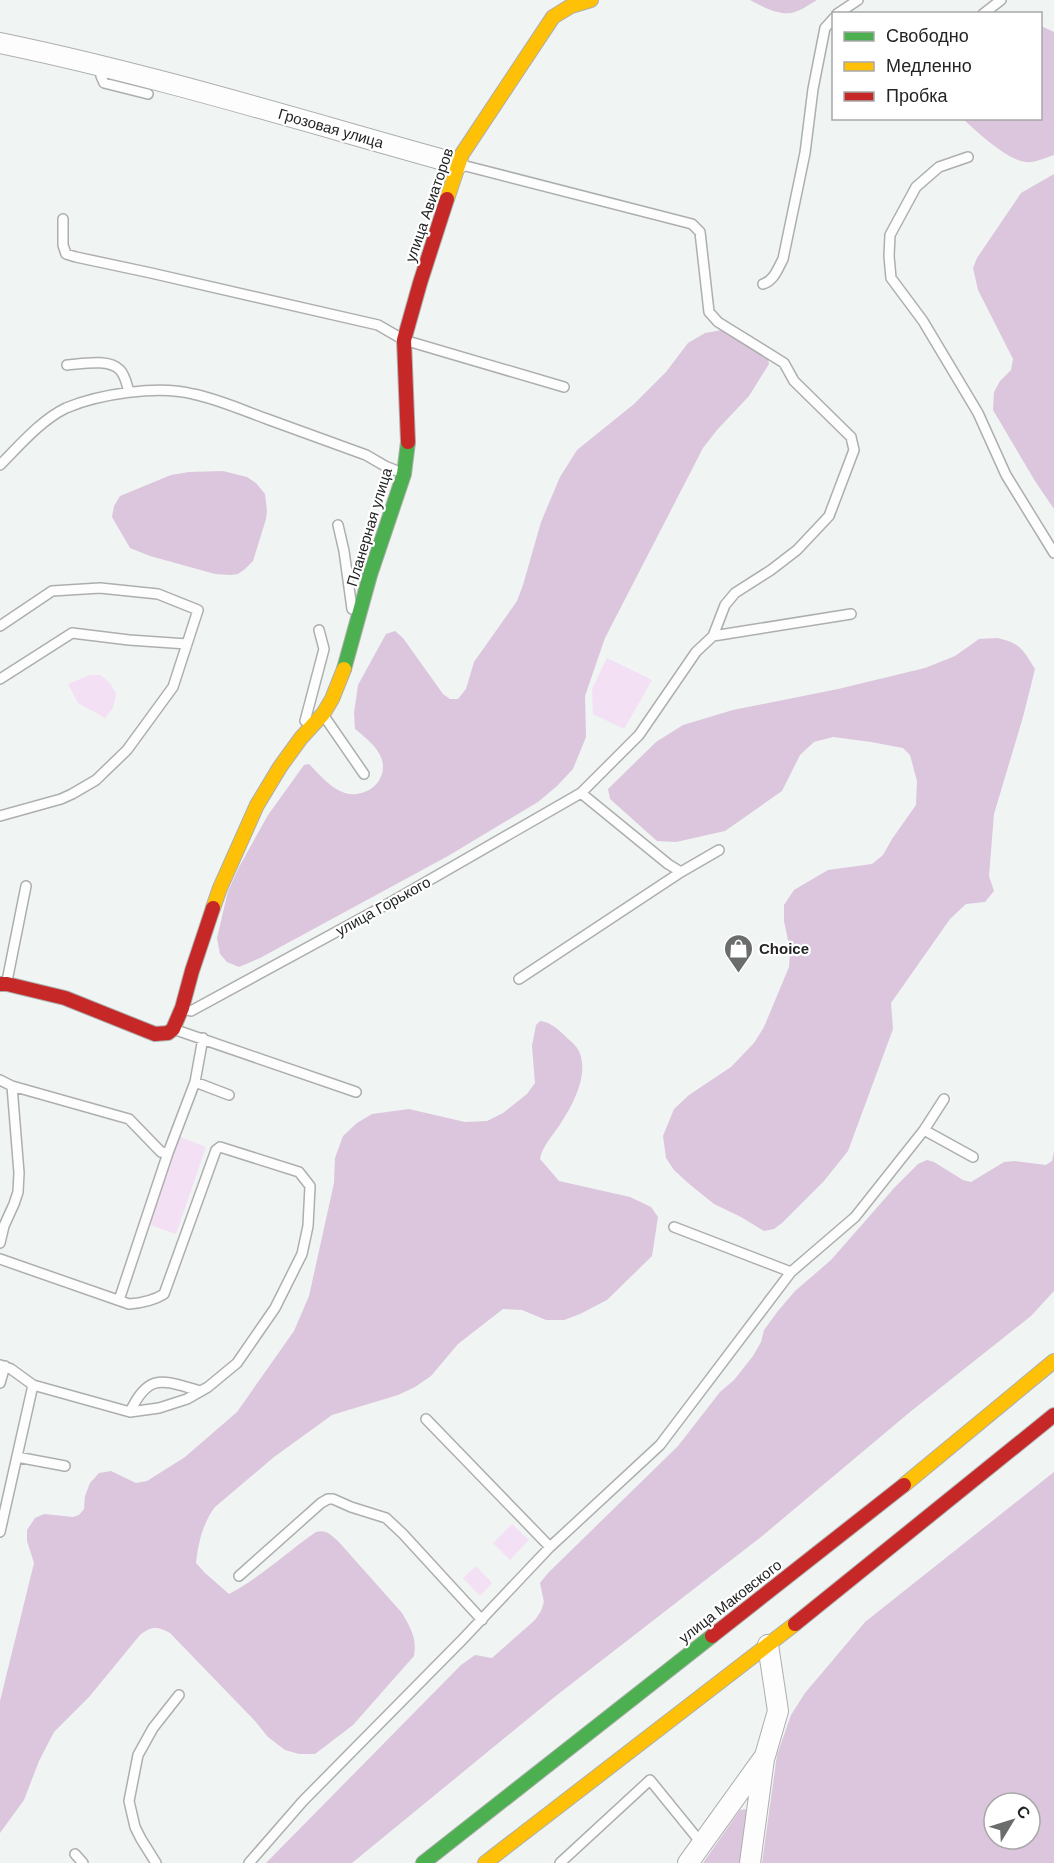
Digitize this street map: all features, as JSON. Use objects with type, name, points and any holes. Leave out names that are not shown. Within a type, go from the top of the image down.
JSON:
[{"type":"main road","name":"улица Авиаторов","points":[[404,340],[462,154],[553,17],[570,3],[591,0]]},
{"type":"main road","name":"Планерная улица","points":[[173,1029],[182,1008],[220,888],[257,805],[280,767],[332,699],[342,676],[370,575],[404,474],[408,444],[404,340]]},
{"type":"main road","points":[[3,984],[65,999],[155,1034],[168,1033],[173,1029]]},
{"type":"main road","name":"улица Маковского","points":[[423,1863],[866,1516],[1054,1361]]},
{"type":"main road","points":[[485,1863],[768,1645],[1054,1415]]},
{"type":"street","name":"Грозовая улица","points":[[0,43],[104,67],[458,164]]},
{"type":"street","points":[[750,1863],[765,1756],[778,1711],[768,1645]]},
{"type":"street","points":[[688,1863],[765,1756]]},
{"type":"lane","points":[[840,12],[858,0]]},
{"type":"lane","points":[[986,12],[1001,0]]},
{"type":"lane","points":[[763,284],[769,283],[773,278],[783,259],[805,153],[813,88],[825,28],[832,20]]},
{"type":"lane","points":[[104,67],[101,76],[104,83],[148,94]]},
{"type":"lane","points":[[968,157],[939,167],[916,187],[890,235],[891,278],[923,321],[978,413],[1006,475],[1054,553]]},
{"type":"lane","name":"Грозовая улица","points":[[458,164],[692,224],[700,232],[709,312],[718,322],[784,363],[794,381],[851,437],[854,450],[829,516],[796,550],[771,570],[735,593],[725,605],[713,636]]},
{"type":"lane","points":[[63,219],[63,245],[66,254],[378,325],[404,340],[564,387]]},
{"type":"lane","points":[[67,365],[104,363],[113,365],[120,370],[129,392]]},
{"type":"lane","points":[[0,465],[39,426],[66,409],[106,396],[129,392],[159,391],[191,393],[222,402],[366,455],[404,474]]},
{"type":"lane","points":[[338,525],[352,608],[358,618]]},
{"type":"lane","points":[[0,626],[52,591],[100,588],[158,594],[198,610],[173,687],[127,750],[96,780],[61,799],[0,816]]},
{"type":"lane","points":[[713,636],[851,614]]},
{"type":"lane","points":[[301,738],[324,649],[320,630]]},
{"type":"lane","points":[[0,679],[72,633],[187,644]]},
{"type":"lane","name":"улица Горького","points":[[182,1008],[191,1011],[393,901],[581,792],[639,735],[696,652],[713,636]]},
{"type":"lane","points":[[322,714],[364,774]]},
{"type":"lane","points":[[581,792],[668,864],[681,872]]},
{"type":"lane","points":[[519,979],[681,872],[719,850]]},
{"type":"lane","points":[[3,984],[26,886]]},
{"type":"lane","points":[[173,1029],[356,1092]]},
{"type":"lane","points":[[119,1300],[195,1082],[203,1038]]},
{"type":"lane","points":[[0,1080],[12,1086],[129,1119],[161,1152],[168,1154]]},
{"type":"lane","points":[[195,1082],[229,1095]]},
{"type":"lane","points":[[0,1243],[4,1226],[16,1198],[19,1173],[12,1086]]},
{"type":"lane","points":[[249,1863],[303,1801],[482,1620],[550,1546],[660,1445],[791,1272],[855,1217],[924,1130],[944,1099]]},
{"type":"lane","points":[[924,1130],[973,1156]]},
{"type":"lane","points":[[0,1259],[129,1304],[156,1300],[164,1294],[216,1150],[220,1147],[299,1172],[310,1186],[309,1226],[302,1254],[275,1308],[237,1363],[187,1400],[159,1408],[130,1412],[33,1385],[3,1366],[0,1383]]},
{"type":"lane","points":[[674,1227],[791,1272]]},
{"type":"lane","points":[[130,1412],[138,1395],[152,1383],[169,1383],[200,1391]]},
{"type":"lane","points":[[0,1533],[33,1385]]},
{"type":"lane","points":[[426,1419],[550,1546]]},
{"type":"lane","points":[[17,1456],[65,1466]]},
{"type":"lane","points":[[239,1576],[321,1503],[333,1499],[386,1518],[482,1620]]},
{"type":"lane","points":[[156,1863],[135,1827],[129,1801],[138,1755],[153,1728],[179,1695]]},
{"type":"lane","points":[[560,1863],[650,1780],[702,1844]]},
{"type":"lane","points":[[75,1854],[83,1863]]},
{"type":"shaded area","points":[[750,0],[817,0],[797,11],[781,13]]},
{"type":"shaded area","points":[[1042,26],[1054,32],[1054,155],[1026,162],[1001,151],[964,120],[1042,120]]},
{"type":"shaded area","points":[[1054,174],[1054,509],[993,410],[994,392],[1000,381],[1011,370],[1013,359],[978,290],[973,268],[977,258],[1021,193]]},
{"type":"shaded area","points":[[734,328],[747,333],[762,345],[769,364],[749,396],[703,448],[605,638],[585,696],[586,737],[573,769],[538,802],[448,856],[260,958],[239,967],[227,962],[220,954],[217,938],[228,891],[268,815],[304,765],[309,764],[326,781],[345,793],[367,791],[378,782],[382,775],[380,755],[371,743],[355,729],[354,713],[358,685],[386,634],[395,631],[403,638],[443,694],[450,699],[458,699],[466,689],[474,662],[517,601],[541,522],[560,477],[577,450],[634,404],[666,372],[688,343],[705,333]]},
{"type":"shaded area","points":[[223,471],[247,477],[256,483],[265,494],[266,519],[253,561],[245,569],[238,574],[215,574],[150,556],[130,548],[112,517],[114,506],[120,496],[171,475]]},
{"type":"shaded area","points":[[997,638],[1011,642],[1020,648],[1035,669],[994,814],[989,876],[994,891],[985,902],[966,904],[950,919],[891,1003],[893,1029],[848,1151],[824,1181],[782,1223],[774,1229],[764,1231],[714,1204],[674,1170],[666,1158],[663,1136],[674,1109],[689,1095],[731,1067],[754,1043],[764,1027],[789,967],[790,950],[784,921],[784,905],[794,890],[828,870],[872,864],[883,855],[916,805],[917,781],[910,755],[903,748],[871,742],[833,737],[814,742],[800,755],[782,791],[725,831],[676,842],[657,841],[610,799],[608,789],[656,742],[683,725],[733,710],[838,689],[925,668],[955,656],[979,639]]},
{"type":"shaded area","points":[[607,658],[652,680],[624,729],[593,714],[592,689]]},
{"type":"shaded area","points":[[90,675],[100,675],[109,682],[116,693],[113,708],[105,718],[78,703],[68,684]]},
{"type":"shaded area","points":[[540,1021],[555,1027],[574,1044],[580,1054],[582,1075],[573,1102],[545,1146],[540,1159],[559,1181],[630,1197],[651,1207],[658,1217],[652,1256],[607,1300],[580,1314],[564,1320],[546,1320],[522,1310],[503,1309],[458,1344],[431,1376],[415,1387],[398,1395],[332,1415],[274,1457],[215,1507],[204,1526],[198,1548],[196,1563],[229,1594],[263,1572],[316,1532],[328,1533],[338,1541],[402,1613],[414,1639],[414,1656],[353,1725],[315,1754],[299,1754],[285,1750],[268,1737],[170,1633],[158,1628],[148,1630],[140,1635],[89,1697],[54,1732],[39,1761],[24,1800],[0,1833],[0,1701],[34,1563],[27,1541],[27,1530],[35,1518],[44,1514],[73,1517],[79,1515],[84,1509],[85,1496],[90,1483],[99,1473],[111,1471],[136,1483],[147,1481],[185,1457],[237,1412],[294,1331],[309,1296],[334,1183],[335,1158],[343,1136],[357,1123],[372,1114],[409,1109],[465,1122],[487,1121],[503,1113],[527,1094],[535,1083],[532,1046],[536,1025]]},
{"type":"shaded area","points":[[180,1137],[206,1147],[176,1234],[150,1225]]},
{"type":"shaded area","points":[[1054,1151],[1054,1291],[1031,1316],[910,1412],[761,1537],[557,1695],[352,1863],[266,1863],[461,1665],[475,1655],[492,1658],[535,1620],[544,1602],[540,1583],[548,1573],[678,1446],[720,1392],[734,1380],[753,1356],[761,1342],[764,1330],[795,1291],[831,1260],[918,1164],[927,1160],[934,1162],[963,1180],[971,1182],[1004,1162],[1046,1165],[1052,1161]]},
{"type":"shaded area","points":[[1054,1472],[1054,1863],[762,1863],[777,1755],[791,1715],[805,1693],[865,1622]]},
{"type":"shaded area","points":[[512,1524],[529,1540],[510,1560],[493,1543]]},
{"type":"shaded area","points":[[476,1566],[492,1583],[480,1596],[463,1578]]},
{"type":"shaded area","points":[[745,1809],[750,1814],[739,1863],[703,1863],[740,1810]]},
{"type":"traffic: fast","points":[[344,669],[370,575],[404,474],[408,442]]},
{"type":"traffic: fast","points":[[423,1863],[712,1636]]},
{"type":"traffic: slow","points":[[447,199],[462,154],[553,17],[571,6],[591,0]]},
{"type":"traffic: slow","points":[[213,908],[257,805],[301,738],[323,714],[332,699],[344,669]]},
{"type":"traffic: slow","points":[[904,1485],[1054,1361]]},
{"type":"traffic: slow","points":[[485,1863],[795,1624]]},
{"type":"traffic: jam","points":[[408,442],[404,340],[447,199]]},
{"type":"traffic: jam","points":[[0,984],[65,998],[155,1034],[168,1033],[173,1029],[182,1008],[213,908]]},
{"type":"traffic: jam","points":[[795,1624],[1054,1415]]},
{"type":"traffic: jam","points":[[712,1636],[904,1485]]},
{"type":"place","name":"Choice","points":[[738,974]]}]
